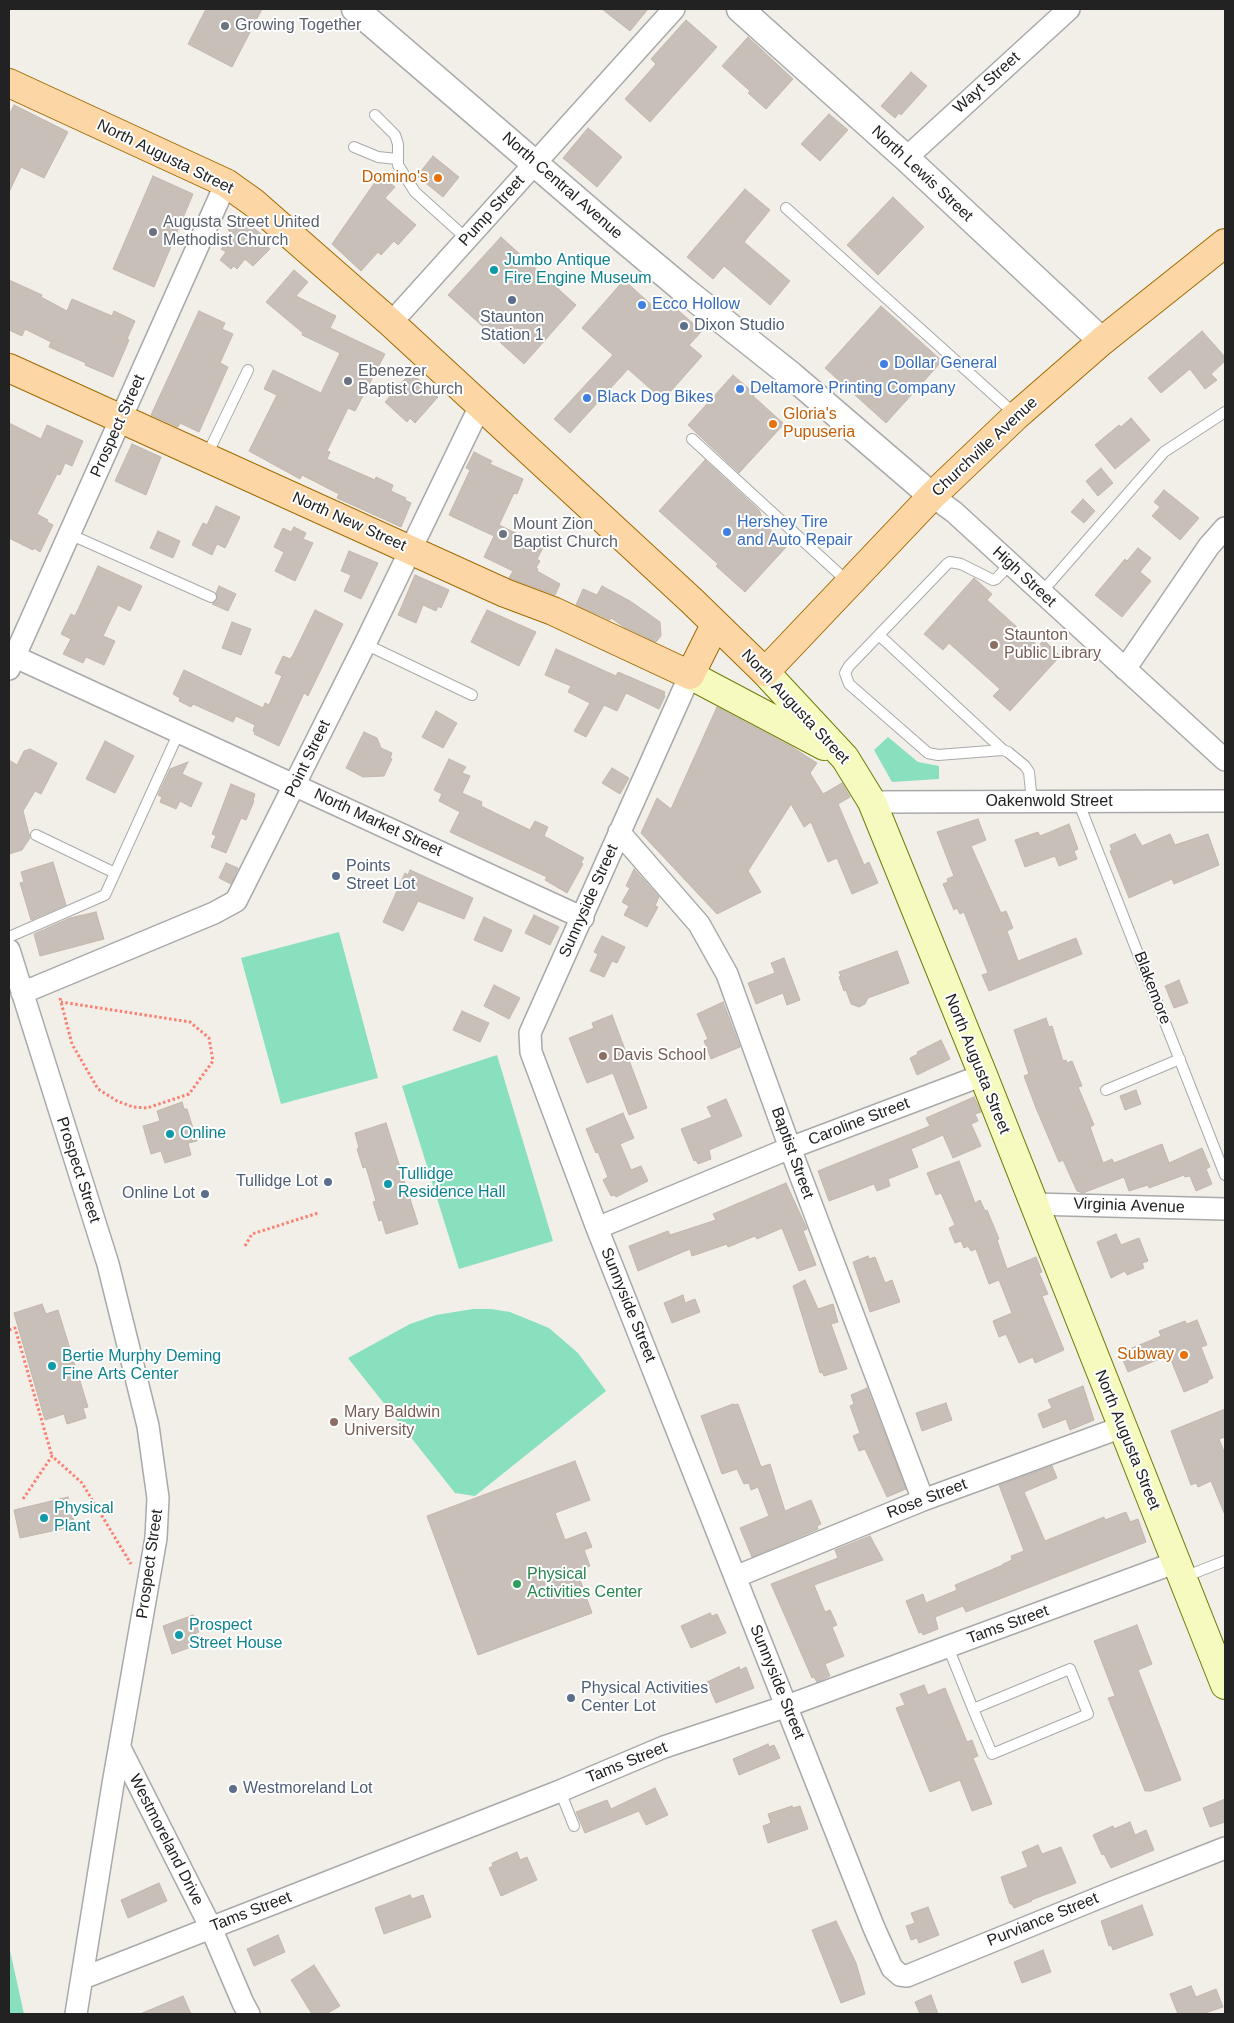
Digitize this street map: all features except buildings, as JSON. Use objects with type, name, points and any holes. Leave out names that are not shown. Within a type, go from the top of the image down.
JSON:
[{"type":"main road","name":"North Augusta Street","points":[[9,83],[226,183],[264,211],[390,323],[692,601],[765,672],[845,758],[872,802],[983,1075],[1225,1685]]},
{"type":"main road","name":"Churchville Avenue","points":[[765,672],[932,496],[1016,416],[1102,341],[1225,242]]},
{"type":"main road","name":"North New Street","points":[[9,368],[505,594],[553,611],[690,675],[845,758]]},
{"type":"main road","points":[[690,675],[715,625]]},
{"type":"street","name":"North Central Avenue","points":[[355,9],[684,290],[791,375],[932,496]]},
{"type":"street","name":"Pump Street","points":[[390,323],[674,9]]},
{"type":"street","name":"North Lewis Street","points":[[740,9],[906,158],[1102,341]]},
{"type":"street","name":"Wayt Street","points":[[906,158],[1069,9]]},
{"type":"street","name":"Prospect Street","points":[[11,660],[70,534],[226,183]]},
{"type":"street","name":"Point Street","points":[[22,993],[214,913],[236,901],[365,644],[480,406]]},
{"type":"street","name":"High Street","points":[[932,496],[954,512],[1225,760]]},
{"type":"street","points":[[1124,669],[1209,546],[1225,528]]},
{"type":"street","name":"North Market Street","points":[[11,660],[179,732],[582,918]]},
{"type":"street","name":"Sunnyside Street","points":[[690,675],[530,1033],[530,1046],[532,1058],[597,1228],[879,1939]]},
{"type":"street","name":"Oakenwold Street","points":[[872,802],[1225,801]]},
{"type":"street","name":"Baptist Street","points":[[619,832],[699,924],[727,974],[790,1148],[924,1500]]},
{"type":"street","name":"Prospect Street","points":[[9,950],[108,1264],[148,1426],[157,1478],[156,1538],[76,2014]]},
{"type":"street","name":"Caroline Street","points":[[597,1228],[790,1148],[983,1075]]},
{"type":"street","name":"Virginia Avenue","points":[[1033,1204],[1225,1209]]},
{"type":"street","name":"Rose Street","points":[[735,1577],[924,1500],[1122,1427]]},
{"type":"street","name":"Tams Street","points":[[83,1978],[560,1791],[664,1748],[787,1706],[948,1647],[1180,1570]]},
{"type":"street","name":"Westmoreland Drive","points":[[120,1748],[211,1928],[242,2003],[249,2014]]},
{"type":"street","name":"Purviance Street","points":[[879,1939],[892,1968],[900,1975],[907,1976],[1225,1848]]},
{"type":"lane","points":[[375,115],[395,135],[398,144],[398,164],[415,192],[466,239]]},
{"type":"lane","points":[[354,147],[378,157],[397,159]]},
{"type":"lane","points":[[786,208],[1016,416]]},
{"type":"lane","points":[[206,458],[248,370]]},
{"type":"lane","points":[[1041,593],[1164,452],[1225,412]]},
{"type":"lane","points":[[692,439],[849,583]]},
{"type":"lane","points":[[70,534],[211,597]]},
{"type":"lane","points":[[1003,750],[938,755],[928,753],[849,684],[846,673],[849,666],[950,562],[961,564],[993,580],[1010,564]]},
{"type":"lane","points":[[879,635],[1003,750],[1025,766],[1029,772],[1032,802]]},
{"type":"lane","points":[[365,644],[472,695]]},
{"type":"lane","points":[[9,937],[105,895],[179,732]]},
{"type":"lane","name":"Blakemore","points":[[1078,801],[1225,1175]]},
{"type":"lane","points":[[36,835],[116,873]]},
{"type":"lane","points":[[1106,1090],[1180,1059]]},
{"type":"lane","points":[[1180,1570],[1225,1561]]},
{"type":"lane","points":[[948,1647],[973,1709],[992,1754],[1088,1714],[1070,1669],[973,1709]]},
{"type":"lane","points":[[560,1791],[574,1826]]},
{"type":"path","points":[[56,978],[61,1002],[72,1044],[98,1089],[116,1101],[147,1108],[188,1094],[213,1061],[209,1038],[190,1022],[61,1002]]},
{"type":"path","points":[[244,1246],[252,1234],[318,1213]]},
{"type":"path","points":[[9,1330],[16,1328],[52,1456],[82,1483],[134,1569]]},
{"type":"path","points":[[23,1499],[52,1456]]},
{"type":"green space","points":[[888,737],[918,762],[939,766],[939,779],[892,782],[874,750]]},
{"type":"green space","points":[[339,932],[378,1078],[281,1104],[241,958]]},
{"type":"green space","points":[[497,1055],[553,1241],[459,1269],[402,1086]]},
{"type":"green space","points":[[473,1309],[510,1312],[549,1328],[578,1353],[606,1391],[475,1496],[455,1493],[348,1358],[410,1324],[436,1315]]},
{"type":"green space","points":[[9,1946],[24,2014],[9,2014]]},
{"type":"place","name":"Growing Together","points":[[225,26]]},
{"type":"place","name":"Domino's","points":[[438,178]]},
{"type":"place","name":"Augusta Street United Methodist Church","points":[[153,232]]},
{"type":"place","name":"Jumbo Antique Fire Engine Museum","points":[[494,270]]},
{"type":"place","name":"Staunton Station 1","points":[[512,300]]},
{"type":"place","name":"Ecco Hollow","points":[[642,305]]},
{"type":"place","name":"Dixon Studio","points":[[684,326]]},
{"type":"place","name":"Dollar General","points":[[884,364]]},
{"type":"place","name":"Ebenezer Baptist Church","points":[[348,381]]},
{"type":"place","name":"Deltamore Printing Company","points":[[740,389]]},
{"type":"place","name":"Black Dog Bikes","points":[[587,398]]},
{"type":"place","name":"Gloria's Pupuseria","points":[[773,424]]},
{"type":"place","name":"Hershey Tire and Auto Repair","points":[[727,532]]},
{"type":"place","name":"Mount Zion Baptist Church","points":[[503,534]]},
{"type":"place","name":"Staunton Public Library","points":[[994,645]]},
{"type":"place","name":"Points Street Lot","points":[[336,876]]},
{"type":"place","name":"Davis School","points":[[603,1056]]},
{"type":"place","name":"Online","points":[[170,1134]]},
{"type":"place","name":"Tullidge Lot","points":[[328,1182]]},
{"type":"place","name":"Tullidge Residence Hall","points":[[388,1184]]},
{"type":"place","name":"Online Lot","points":[[205,1194]]},
{"type":"place","name":"Subway","points":[[1184,1355]]},
{"type":"place","name":"Bertie Murphy Deming Fine Arts Center","points":[[52,1366]]},
{"type":"place","name":"Mary Baldwin University","points":[[334,1422]]},
{"type":"place","name":"Physical Plant","points":[[44,1518]]},
{"type":"place","name":"Physical Activities Center","points":[[517,1584]]},
{"type":"place","name":"Prospect Street House","points":[[179,1635]]},
{"type":"place","name":"Physical Activities Center Lot","points":[[571,1698]]},
{"type":"place","name":"Westmoreland Lot","points":[[233,1789]]}]
